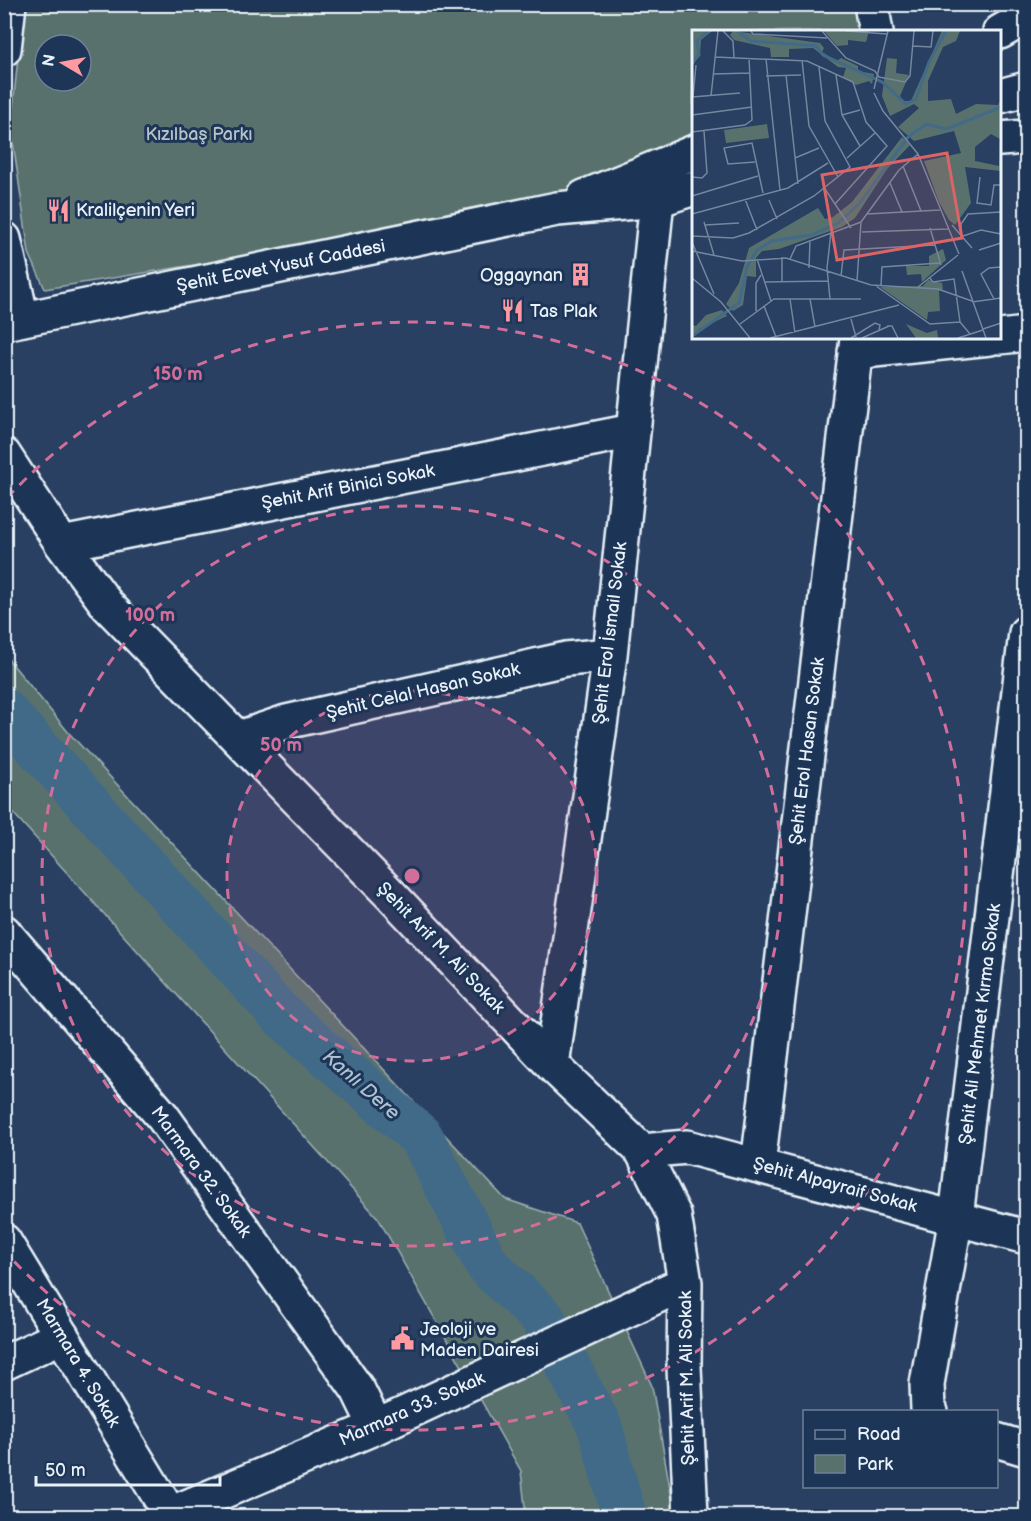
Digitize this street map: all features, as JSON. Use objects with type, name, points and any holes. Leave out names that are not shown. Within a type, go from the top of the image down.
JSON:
[{"type":"street","points":[[4,49],[9,4]]},
{"type":"street","points":[[871,4],[876,30]]},
{"type":"street","points":[[1001,31],[1026,17]]},
{"type":"street","points":[[1001,95],[1026,89]]},
{"type":"street","points":[[1001,139],[1026,137]]},
{"type":"street","name":"Şehit Ecvet Yusuf Caddesi","points":[[557,208],[692,152]]},
{"type":"street","name":"Şehit Ecvet Yusuf Caddesi","points":[[13,321],[557,208],[657,200],[692,188]]},
{"type":"street","name":"Şehit Erol İsmail Sokak","points":[[552,1065],[610,655],[657,200]]},
{"type":"street","points":[[4,239],[13,321]]},
{"type":"street","points":[[1001,336],[1026,334]]},
{"type":"street","points":[[856,345],[971,339]]},
{"type":"street","name":"Şehit Erol Hasan Sokak","points":[[758,1165],[856,345]]},
{"type":"street","name":"Şehit Arif Binici Sokak","points":[[62,544],[633,431]]},
{"type":"street","name":"Şehit Arif M. Ali Sokak","points":[[4,455],[62,544],[108,606],[239,738],[552,1065],[642,1151],[674,1215],[685,1283],[684,1367],[691,1516]]},
{"type":"street","name":"Şehit Ali Mehmet Kırma Sokak","points":[[929,1410],[927,1384],[956,1217],[1026,633]]},
{"type":"street","name":"Şehit Celal Hasan Sokak","points":[[239,738],[298,719],[566,659],[610,655]]},
{"type":"street","name":"Marmara 32. Sokak","points":[[4,932],[163,1117],[358,1390],[375,1427]]},
{"type":"street","name":"Şehit Alpayraif Sokak","points":[[642,1151],[687,1146],[1026,1237]]},
{"type":"street","name":"Marmara 4. Sokak","points":[[4,1241],[170,1515]]},
{"type":"street","name":"Marmara 33. Sokak","points":[[170,1515],[375,1427],[685,1283]]},
{"type":"street","points":[[4,1363],[62,1336]]},
{"type":"street","points":[[998,1441],[1026,1449]]},
{"type":"green space","name":"Kızılbaş Parkı","points":[[860,4],[865,30],[692,30],[692,153],[558,193],[317,245],[45,289],[29,253],[11,128],[23,5]]},
{"type":"green space","points":[[4,654],[69,733],[505,1199],[577,1223],[652,1386],[675,1516],[526,1516],[521,1471],[378,1218],[5,804]]},
{"type":"waterway","name":"Kanlı Dere","points":[[4,711],[279,1013],[421,1137],[488,1266],[542,1317],[600,1427],[624,1516]]},
{"type":"place","name":"Kralilçenin Yeri","points":[[58,210]]},
{"type":"place","name":"Oggaynan","points":[[581,275]]},
{"type":"place","name":"Tas Plak","points":[[512,311]]},
{"type":"place","name":"Jeoloji ve Maden Dairesi","points":[[402,1339]]}]
